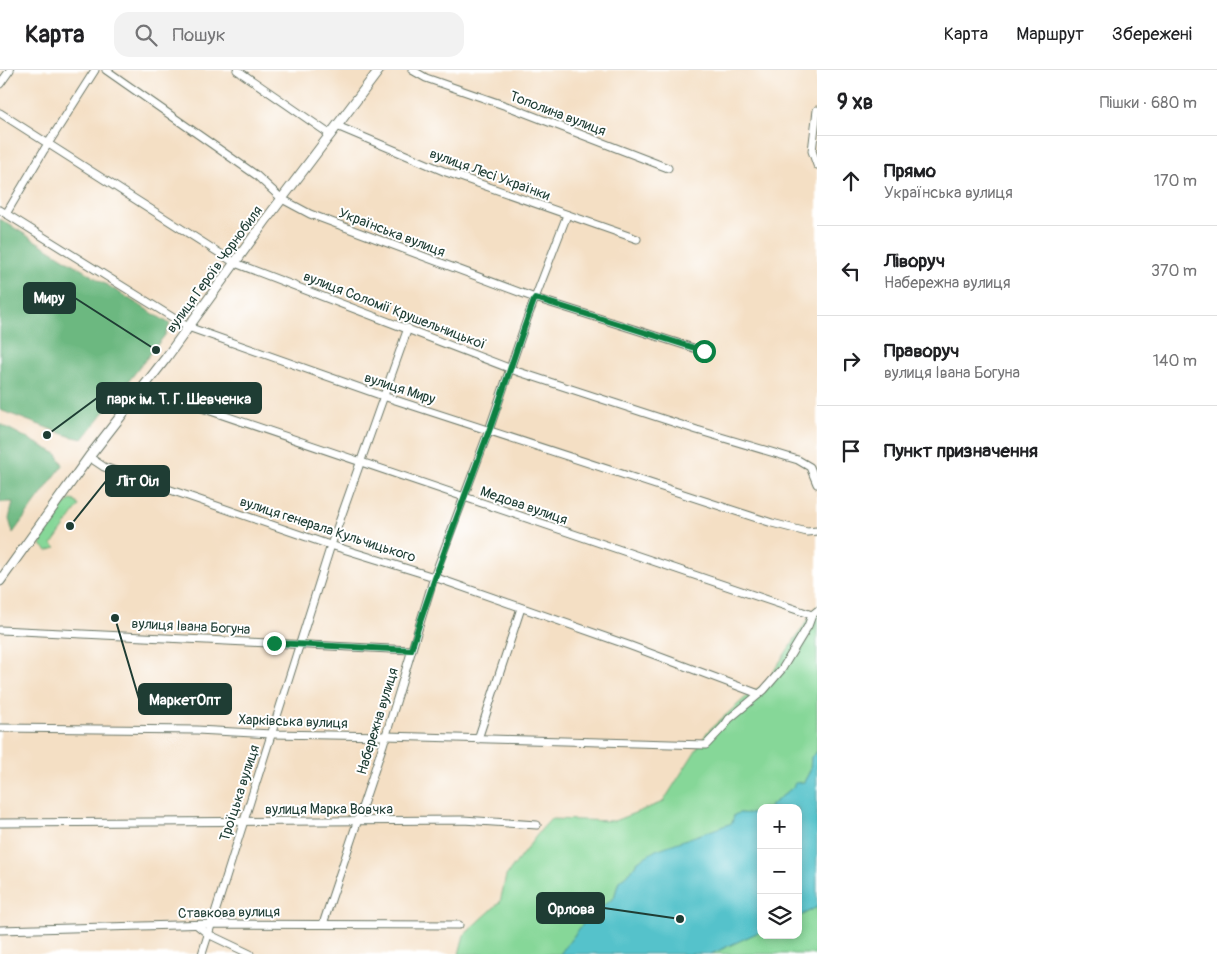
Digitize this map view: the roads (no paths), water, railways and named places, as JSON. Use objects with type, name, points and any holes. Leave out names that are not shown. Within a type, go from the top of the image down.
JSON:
[{"type":"street","points":[[0,84],[10,70]]},
{"type":"street","points":[[3,212],[95,70]]},
{"type":"street","name":"Українська вулиця","points":[[106,70],[256,174],[282,199],[310,214],[535,298],[704,351]]},
{"type":"street","points":[[237,70],[331,135]]},
{"type":"street","name":"вулиця Героїв Чорнобиля","points":[[0,581],[89,457],[143,388],[380,70]]},
{"type":"street","name":"Тополина вулиця","points":[[412,70],[426,78],[514,109],[668,168]]},
{"type":"street","points":[[817,110],[812,151],[817,165]]},
{"type":"street","name":"вулиця Соломії Крушельницької","points":[[0,113],[235,263],[509,368],[697,430],[798,460],[810,467],[817,484]]},
{"type":"street","name":"вулиця Лесі Українки","points":[[337,126],[446,172],[636,239]]},
{"type":"street","name":"вулиця Миру","points":[[3,212],[188,327],[383,396],[772,523],[807,532],[817,531]]},
{"type":"street","name":"Набережна вулиця","points":[[323,924],[386,736],[434,577],[489,430],[509,368],[567,215]]},
{"type":"street","name":"Троїцька вулиця","points":[[202,954],[331,545],[408,328]]},
{"type":"street","name":"Медова вулиця","points":[[143,388],[360,461],[463,498],[814,613]]},
{"type":"street","name":"вулиця генерала Кульчицького","points":[[89,457],[104,467],[331,545],[434,577],[632,646],[759,694]]},
{"type":"street","points":[[478,739],[521,608]]},
{"type":"street","points":[[759,694],[782,669],[814,613]]},
{"type":"street","name":"вулиця Івана Богуна","points":[[0,630],[411,650]]},
{"type":"street","name":"Харківська вулиця","points":[[0,728],[197,730],[272,734],[706,745],[730,719],[759,694]]},
{"type":"street","name":"вулиця Марка Вовчка","points":[[0,823],[463,820],[537,825]]},
{"type":"street","name":"Ставкова вулиця","points":[[0,930],[212,924],[459,925]]},
{"type":"street","points":[[197,925],[208,934],[250,954]]},
{"type":"water","points":[[817,751],[817,907],[802,915],[802,804],[773,804],[793,787],[795,783],[804,782],[810,771],[811,757]]},
{"type":"water","points":[[739,813],[757,814],[757,933],[711,954],[560,954],[589,916],[614,898],[619,881],[631,871],[638,861],[656,850],[732,823],[734,815]]},
{"type":"place","name":"Миру","points":[[156,350]]},
{"type":"place","name":"парк ім. Т. Г. Шевченка","points":[[47,435]]},
{"type":"place","name":"Літ Оіл","points":[[70,526]]},
{"type":"place","name":"МаркетОпт","points":[[115,618]]},
{"type":"place","name":"Орлова","points":[[680,919]]}]
